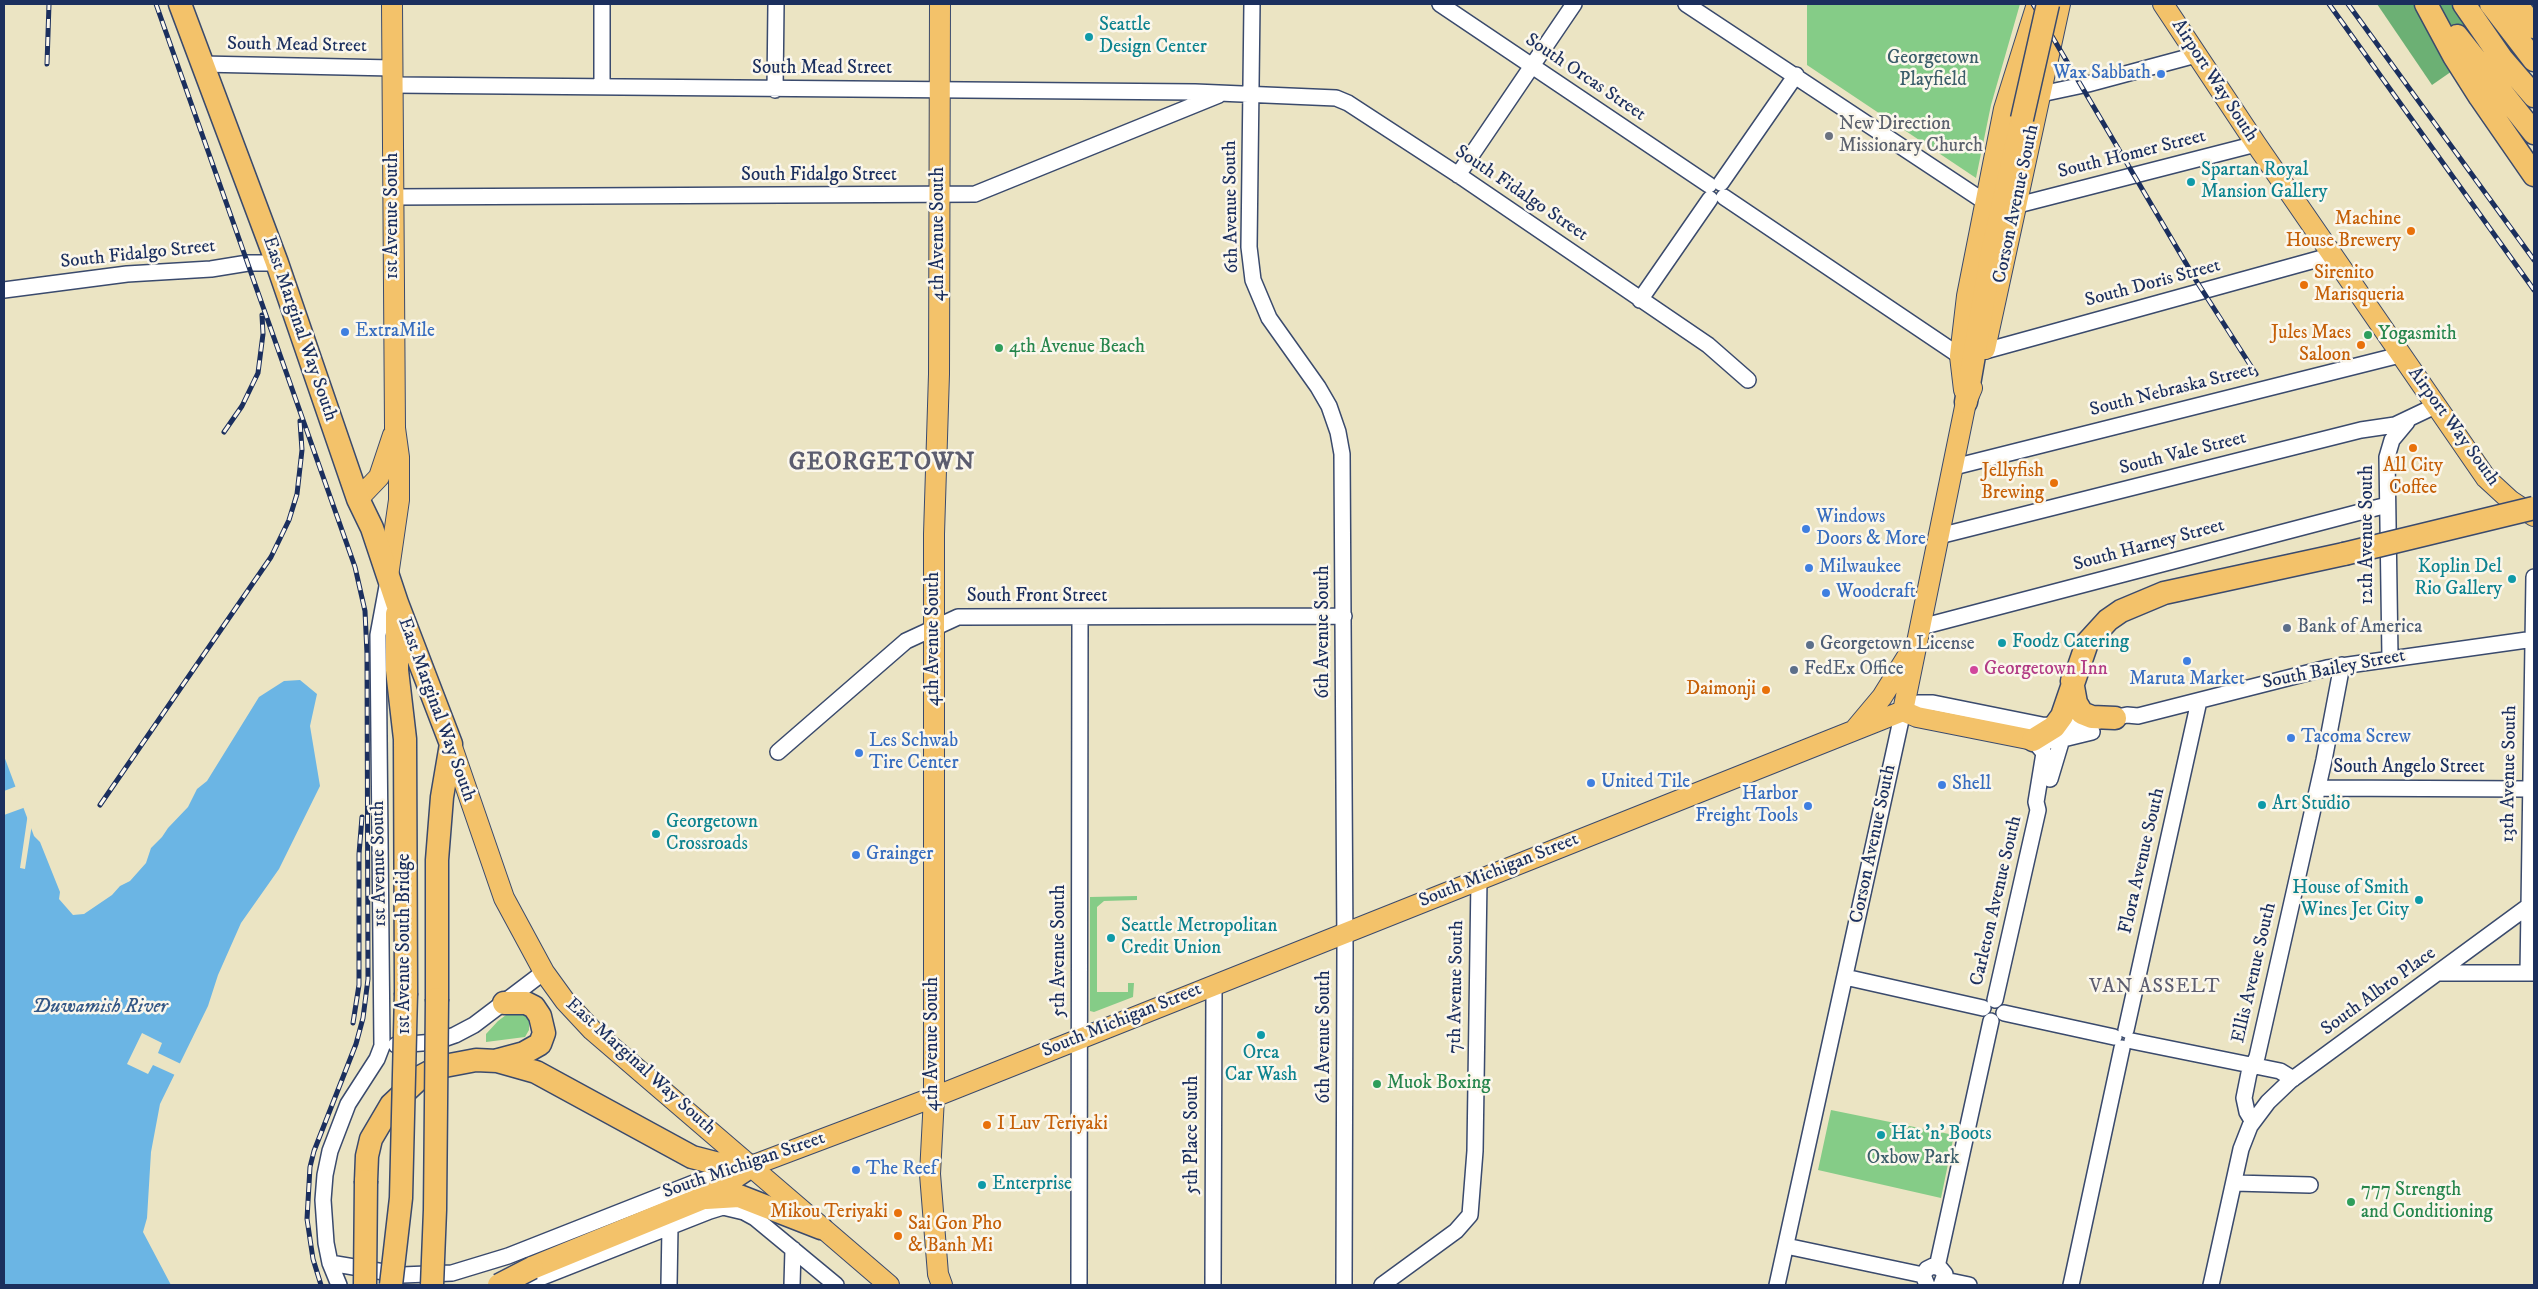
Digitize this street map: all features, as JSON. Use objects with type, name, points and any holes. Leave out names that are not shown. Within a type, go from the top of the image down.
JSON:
[{"type":"highway","name":"East Marginal Way South","points":[[180,4],[277,263],[358,499],[372,528],[396,603],[451,744]]},
{"type":"highway","points":[[1966,402],[1981,311],[2048,4]]},
{"type":"highway","points":[[2426,4],[2454,56],[2529,168]]},
{"type":"highway","points":[[2435,4],[2500,93],[2534,133]]},
{"type":"highway","points":[[2464,4],[2502,58],[2534,96]]},
{"type":"highway","points":[[2491,4],[2534,60]]},
{"type":"highway","points":[[2516,4],[2534,27]]},
{"type":"highway","points":[[2033,740],[2058,733],[2081,656],[2092,637],[2108,620],[2132,605],[2164,594],[2344,554],[2534,508]]},
{"type":"highway","points":[[2503,517],[2534,515]]},
{"type":"highway","name":"1st Avenue South Bridge","points":[[391,1285],[397,1242],[403,1169],[406,993],[405,739],[396,670],[396,603]]},
{"type":"highway","points":[[2072,681],[2076,703],[2082,713],[2092,718],[2115,718]]},
{"type":"highway","name":"1st Avenue South Bridge","points":[[432,1285],[435,1210],[437,860],[442,797],[451,744]]},
{"type":"highway","points":[[497,1060],[524,1053],[540,1044],[544,1034],[540,1016],[534,1007],[526,1002],[504,1003]]},
{"type":"highway","points":[[365,1285],[367,1156],[371,1139],[381,1118],[408,1088],[440,1067],[476,1060],[497,1060],[516,1064],[550,1079],[692,1157],[715,1163],[751,1166]]},
{"type":"highway","points":[[499,1285],[526,1279],[703,1198],[751,1166]]},
{"type":"highway","points":[[703,1198],[739,1196],[821,1228]]},
{"type":"main road","name":"1st Avenue South","points":[[388,576],[399,500],[399,457],[395,428],[392,4]]},
{"type":"main road","name":"4th Avenue South","points":[[937,1282],[930,1174],[934,1096],[935,626],[940,4]]},
{"type":"main road","name":"Corson Avenue South","points":[[1966,402],[1960,356],[1967,296],[2004,108],[2037,4]]},
{"type":"main road","name":"Corson Avenue South","points":[[1903,711],[1966,402],[1985,351],[2060,4]]},
{"type":"main road","name":"Airport Way South","points":[[2163,4],[2256,144],[2486,478],[2511,501],[2534,515]]},
{"type":"main road","points":[[2020,57],[2048,63]]},
{"type":"main road","name":"1st Avenue South","points":[[358,499],[379,477],[395,428]]},
{"type":"main road","points":[[1853,731],[1882,697],[1919,633]]},
{"type":"main road","points":[[1903,711],[1917,717],[2033,740]]},
{"type":"main road","name":"South Michigan Street","points":[[751,1166],[934,1096],[1903,711]]},
{"type":"main road","name":"East Marginal Way South","points":[[451,744],[504,898],[544,972],[565,1001],[592,1030],[889,1285]]},
{"type":"street","points":[[602,4],[602,87]]},
{"type":"street","points":[[775,90],[776,4]]},
{"type":"street","name":"6th Avenue South","points":[[1252,4],[1249,246],[1253,280],[1269,318],[1319,388],[1338,432],[1343,471],[1344,1285]]},
{"type":"street","name":"South Orcas Street","points":[[1440,4],[1960,356]]},
{"type":"street","points":[[1458,174],[1574,4]]},
{"type":"street","points":[[1686,4],[1796,75],[1985,202]]},
{"type":"street","points":[[2041,94],[2088,84],[2196,55]]},
{"type":"street","name":"South Mead Street","points":[[201,64],[602,87],[775,90],[940,89],[1226,92],[1251,94]]},
{"type":"street","points":[[1640,300],[1796,75]]},
{"type":"street","name":"South Fidalgo Street","points":[[392,196],[939,196],[975,194],[1226,92]]},
{"type":"street","name":"South Fidalgo Street","points":[[1251,94],[1325,96],[1348,103],[1458,174],[1708,345],[1748,380]]},
{"type":"street","name":"South Homer Street","points":[[2018,205],[2256,144]]},
{"type":"street","name":"South Doris Street","points":[[1985,351],[2333,255]]},
{"type":"street","name":"South Fidalgo Street","points":[[4,290],[128,274],[211,269],[248,263],[277,263]]},
{"type":"street","name":"South Nebraska Street","points":[[1954,468],[2400,355]]},
{"type":"street","name":"South Vale Street","points":[[1939,536],[2410,420],[2435,406]]},
{"type":"street","name":"12th Avenue South","points":[[2390,657],[2387,505],[2388,447],[2396,432],[2410,420]]},
{"type":"street","name":"South Harney Street","points":[[1919,633],[2387,505]]},
{"type":"street","name":"1st Avenue South","points":[[339,1285],[330,1263],[324,1228],[323,1200],[330,1150],[348,1104],[377,1059],[382,1046],[378,635],[388,576]]},
{"type":"street","name":"13th Avenue South","points":[[2531,973],[2530,789],[2534,580]]},
{"type":"street","name":"South Front Street","points":[[778,752],[898,647],[915,635],[958,617],[1344,616]]},
{"type":"street","name":"5th Avenue South","points":[[1079,1285],[1080,617]]},
{"type":"street","name":"South Bailey Street","points":[[2058,733],[2075,726],[2115,718],[2138,716],[2342,665],[2534,639]]},
{"type":"street","name":"Ellis Avenue South","points":[[2253,1122],[2246,1112],[2244,1098],[2257,1057],[2318,788],[2342,665]]},
{"type":"street","name":"Flora Avenue South","points":[[2071,1285],[2199,701]]},
{"type":"street","name":"South Bailey Street","points":[[1903,711],[1918,704],[1933,703],[2058,733],[2132,722],[2138,716]]},
{"type":"street","name":"Corson Avenue South","points":[[1777,1285],[1903,711]]},
{"type":"street","name":"Carleton Avenue South","points":[[2038,810],[2043,804],[2057,751],[2058,733]]},
{"type":"street","name":"Carleton Avenue South","points":[[1941,1277],[1993,1010],[2038,810],[2036,802],[2044,753],[2033,740]]},
{"type":"street","name":"South Angelo Street","points":[[2318,788],[2530,789]]},
{"type":"street","name":"7th Avenue South","points":[[1382,1285],[1456,1231],[1470,1215],[1475,1151],[1479,879]]},
{"type":"street","name":"South Albro Place","points":[[2253,1122],[2268,1102],[2293,1079],[2532,904]]},
{"type":"street","points":[[382,1046],[435,1042],[455,1035],[504,1003],[544,972]]},
{"type":"street","points":[[2440,973],[2531,973]]},
{"type":"street","points":[[1845,977],[2124,1039],[2280,1071],[2293,1079]]},
{"type":"street","name":"5th Place South","points":[[1213,1285],[1214,985]]},
{"type":"street","points":[[2211,1285],[2241,1149],[2253,1122]]},
{"type":"street","name":"South Michigan Street","points":[[330,1263],[402,1275],[424,1276],[459,1271],[508,1256],[696,1182],[751,1166]]},
{"type":"street","points":[[2234,1183],[2310,1185]]},
{"type":"street","name":"South Michigan Street","points":[[526,1279],[710,1211],[724,1208],[735,1209],[756,1218],[793,1249]]},
{"type":"street","points":[[669,1285],[670,1227]]},
{"type":"street","points":[[1786,1246],[1925,1280],[1930,1267],[1941,1277],[1969,1285]]},
{"type":"street","points":[[792,1285],[793,1249]]},
{"type":"street","points":[[793,1249],[836,1285]]},
{"type":"street","points":[[508,1256],[526,1279]]},
{"type":"green space","name":"Georgetown Playfield","points":[[1807,4],[2020,4],[1991,105],[1976,178],[1807,65]]},
{"type":"green space","points":[[2377,4],[2534,4],[2534,14],[2432,85]]},
{"type":"green space","points":[[1137,896],[1137,900],[1104,901],[1097,907],[1097,992],[1128,992],[1128,983],[1134,983],[1133,997],[1094,1012],[1090,1011],[1090,897]]},
{"type":"green space","points":[[518,1011],[526,1015],[529,1020],[529,1030],[525,1037],[486,1042],[486,1034],[498,1021],[510,1012]]},
{"type":"green space","name":"Oxbow Park","points":[[1831,1110],[1954,1135],[1941,1198],[1818,1170]]},
{"type":"water","name":"Duwamish River","points":[[300,680],[317,694],[310,726],[320,786],[279,869],[241,923],[218,975],[208,1006],[160,1104],[151,1152],[147,1218],[143,1232],[171,1285],[4,1285],[4,756],[34,836],[40,842],[60,892],[59,899],[73,915],[84,914],[112,895],[120,886],[130,881],[146,863],[151,848],[188,807],[197,789],[207,781],[259,697],[284,681]]},
{"type":"pier","points":[[17,786],[26,807],[4,815],[4,791]]},
{"type":"pier","points":[[28,813],[32,824],[25,869],[20,868]]},
{"type":"pier","points":[[142,1033],[162,1043],[158,1053],[181,1064],[175,1075],[153,1065],[148,1074],[127,1064]]},
{"type":"railway","points":[[47,64],[49,4]]},
{"type":"railway","points":[[156,4],[355,567],[365,611],[367,654],[368,979],[363,1018],[356,1044],[314,1151],[310,1167],[307,1219],[313,1259],[321,1285]]},
{"type":"railway","points":[[2033,4],[2197,282],[2256,374]]},
{"type":"railway","points":[[2329,4],[2534,290]]},
{"type":"railway","points":[[2348,4],[2534,260]]},
{"type":"railway","points":[[224,432],[242,406],[258,373],[263,334],[262,315]]},
{"type":"railway","points":[[100,805],[271,557],[289,520],[297,494],[302,450],[300,421]]},
{"type":"railway","points":[[353,1023],[359,985],[359,854],[362,817]]},
{"type":"place","name":"Seattle Design Center","points":[[1089,37]]},
{"type":"place","name":"Wax Sabbath","points":[[2161,74]]},
{"type":"place","name":"New Direction Missionary Church","points":[[1829,136]]},
{"type":"place","name":"Spartan Royal Mansion Gallery","points":[[2191,182]]},
{"type":"place","name":"Machine House Brewery","points":[[2411,231]]},
{"type":"place","name":"Sirenito Marisqueria","points":[[2304,285]]},
{"type":"place","name":"ExtraMile","points":[[345,332]]},
{"type":"place","name":"Yogasmith","points":[[2368,335]]},
{"type":"place","name":"Jules Maes Saloon","points":[[2361,345]]},
{"type":"place","name":"4th Avenue Beach","points":[[999,348]]},
{"type":"place","name":"All City Coffee","points":[[2413,448]]},
{"type":"place","name":"Jellyfish Brewing","points":[[2054,483]]},
{"type":"place","name":"Windows Doors & More","points":[[1806,529]]},
{"type":"place","name":"Milwaukee","points":[[1809,568]]},
{"type":"place","name":"Koplin Del Rio Gallery","points":[[2512,579]]},
{"type":"place","name":"Woodcraft","points":[[1826,593]]},
{"type":"place","name":"Bank of America","points":[[2287,628]]},
{"type":"place","name":"Foodz Catering","points":[[2002,643]]},
{"type":"place","name":"Georgetown License","points":[[1810,645]]},
{"type":"place","name":"Maruta Market","points":[[2187,661]]},
{"type":"place","name":"FedEx Office","points":[[1794,670]]},
{"type":"place","name":"Georgetown Inn","points":[[1974,670]]},
{"type":"place","name":"Daimonji","points":[[1766,690]]},
{"type":"place","name":"Tacoma Screw","points":[[2291,738]]},
{"type":"place","name":"Les Schwab Tire Center","points":[[859,753]]},
{"type":"place","name":"United Tile","points":[[1591,783]]},
{"type":"place","name":"Shell","points":[[1942,785]]},
{"type":"place","name":"Art Studio","points":[[2262,805]]},
{"type":"place","name":"Harbor Freight Tools","points":[[1808,806]]},
{"type":"place","name":"Georgetown Crossroads","points":[[656,834]]},
{"type":"place","name":"Grainger","points":[[856,855]]},
{"type":"place","name":"House of Smith Wines Jet City","points":[[2419,900]]},
{"type":"place","name":"Seattle Metropolitan Credit Union","points":[[1111,938]]},
{"type":"place","name":"Orca Car Wash","points":[[1261,1035]]},
{"type":"place","name":"Muok Boxing","points":[[1377,1084]]},
{"type":"place","name":"I Luv Teriyaki","points":[[987,1125]]},
{"type":"place","name":"Hat 'n' Boots","points":[[1881,1135]]},
{"type":"place","name":"The Reef","points":[[856,1170]]},
{"type":"place","name":"Enterprise","points":[[982,1185]]},
{"type":"place","name":"777 Strength and Conditioning","points":[[2351,1202]]},
{"type":"place","name":"Mikou Teriyaki","points":[[898,1213]]},
{"type":"place","name":"Sai Gon Pho & Banh Mi","points":[[898,1236]]},
{"type":"district","name":"GEORGETOWN","points":[[882,464]]},
{"type":"district","name":"VAN ASSELT","points":[[2155,988]]}]
